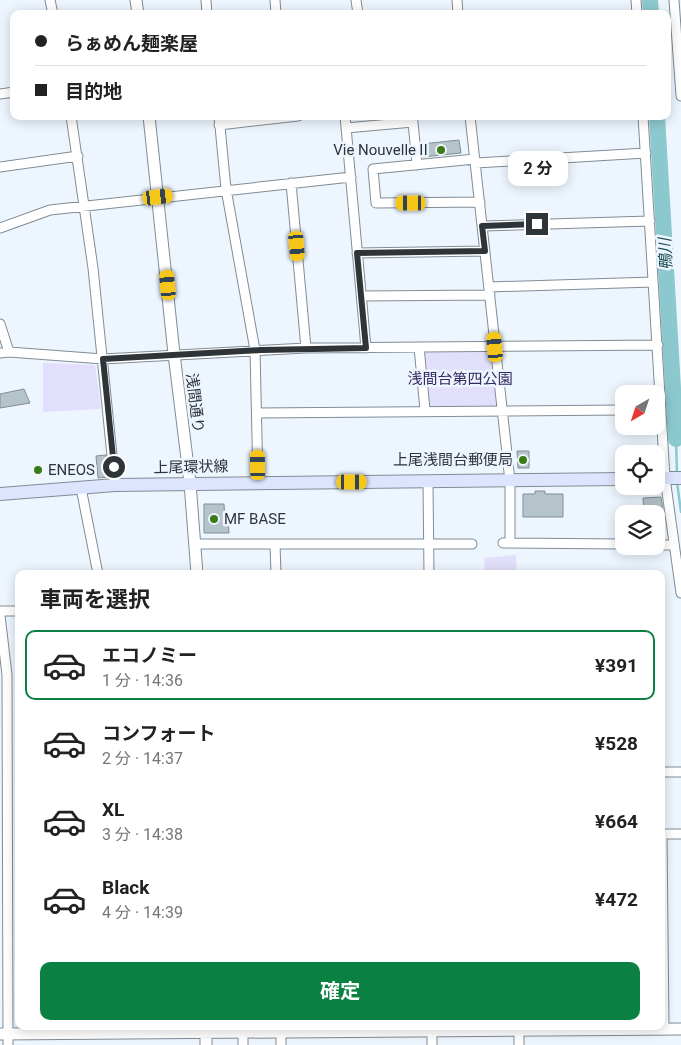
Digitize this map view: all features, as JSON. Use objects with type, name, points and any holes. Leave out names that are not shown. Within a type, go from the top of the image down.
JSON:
[{"type":"main road","points":[[665,478],[681,478]]},
{"type":"main road","name":"上尾環状線","points":[[0,494],[115,485],[190,483],[428,483],[615,479]]},
{"type":"street","points":[[674,0],[679,38],[681,96]]},
{"type":"street","points":[[72,120],[85,205],[115,485]]},
{"type":"street","name":"浅間通り","points":[[149,120],[174,354],[190,483],[197,570]]},
{"type":"street","points":[[235,120],[219,121],[226,189],[255,350],[258,482]]},
{"type":"street","points":[[345,120],[366,348]]},
{"type":"street","points":[[471,120],[510,481],[507,543],[615,544]]},
{"type":"street","points":[[643,120],[658,345],[659,385]]},
{"type":"street","points":[[346,128],[412,122],[417,165]]},
{"type":"street","points":[[480,202],[376,203],[373,169],[476,161],[646,153]]},
{"type":"street","points":[[0,167],[78,156]]},
{"type":"street","points":[[0,228],[50,210],[226,189],[351,177]]},
{"type":"street","points":[[291,183],[306,348]]},
{"type":"street","points":[[482,226],[650,221]]},
{"type":"street","points":[[357,253],[485,251]]},
{"type":"street","points":[[362,296],[653,282]]},
{"type":"street","points":[[0,324],[4,353],[103,359],[306,348],[658,345]]},
{"type":"street","points":[[419,347],[425,410]]},
{"type":"street","points":[[257,413],[425,410],[615,410]]},
{"type":"street","points":[[428,483],[429,570]]},
{"type":"street","points":[[82,488],[97,570]]},
{"type":"street","points":[[664,495],[674,545],[681,593]]},
{"type":"street","points":[[196,544],[472,544]]},
{"type":"street","points":[[275,544],[276,570]]},
{"type":"street","points":[[665,545],[674,545]]},
{"type":"street","points":[[0,611],[15,611]]},
{"type":"street","points":[[0,615],[3,663],[4,754],[8,776],[4,814],[8,840],[4,961],[5,1037],[73,1030]]},
{"type":"street","points":[[665,772],[681,772]]},
{"type":"street","points":[[8,776],[15,776]]},
{"type":"street","points":[[665,834],[681,834]]},
{"type":"street","points":[[8,840],[15,840]]},
{"type":"street","points":[[665,1029],[681,1029]]},
{"type":"street","points":[[206,1030],[206,1045]]},
{"type":"street","points":[[218,1030],[281,1033],[328,1030]]},
{"type":"street","points":[[400,1030],[432,1032],[490,1030]]},
{"type":"street","points":[[519,1030],[519,1045]]},
{"type":"street","points":[[243,1032],[243,1045]]},
{"type":"street","points":[[432,1032],[432,1045]]},
{"type":"street","points":[[281,1033],[281,1045]]},
{"type":"green space","name":"浅間台第四公園","points":[[493,350],[498,407],[428,408],[422,352]]},
{"type":"green space","points":[[43,363],[95,365],[101,409],[43,412]]},
{"type":"green space","points":[[516,555],[517,570],[485,570],[484,558]]},
{"type":"building","name":"Vie NouvelleⅡ","points":[[459,140],[461,153],[423,157],[421,144]]},
{"type":"building","points":[[24,389],[30,403],[0,408],[0,394]]},
{"type":"building","points":[[517,451],[529,451],[529,468],[518,468]]},
{"type":"building","points":[[106,455],[108,477],[98,478],[96,456]]},
{"type":"building","points":[[535,491],[545,491],[545,494],[563,494],[563,517],[523,517],[523,494],[535,494]]},
{"type":"building","points":[[661,497],[662,505],[644,505],[643,498]]},
{"type":"building","points":[[204,504],[224,504],[225,520],[228,520],[229,533],[204,533]]},
{"type":"waterway","name":"鴨川","points":[[650,0],[651,10]]},
{"type":"waterway","name":"鴨川","points":[[657,120],[676,439]]},
{"type":"waterway","name":"鴨川","points":[[676,439],[677,474]]},
{"type":"waterway","name":"鴨川","points":[[677,482],[681,512]]},
{"type":"place","name":"Vie NouvelleⅡ","points":[[441,150]]},
{"type":"place","name":"上尾浅間台郵便局","points":[[523,460]]},
{"type":"place","name":"ENEOS","points":[[38,470]]},
{"type":"place","name":"MF BASE","points":[[214,519]]},
{"type":"route","points":[[114,467],[103,359],[306,348],[366,348],[357,253],[485,251],[482,226],[537,224]]}]
